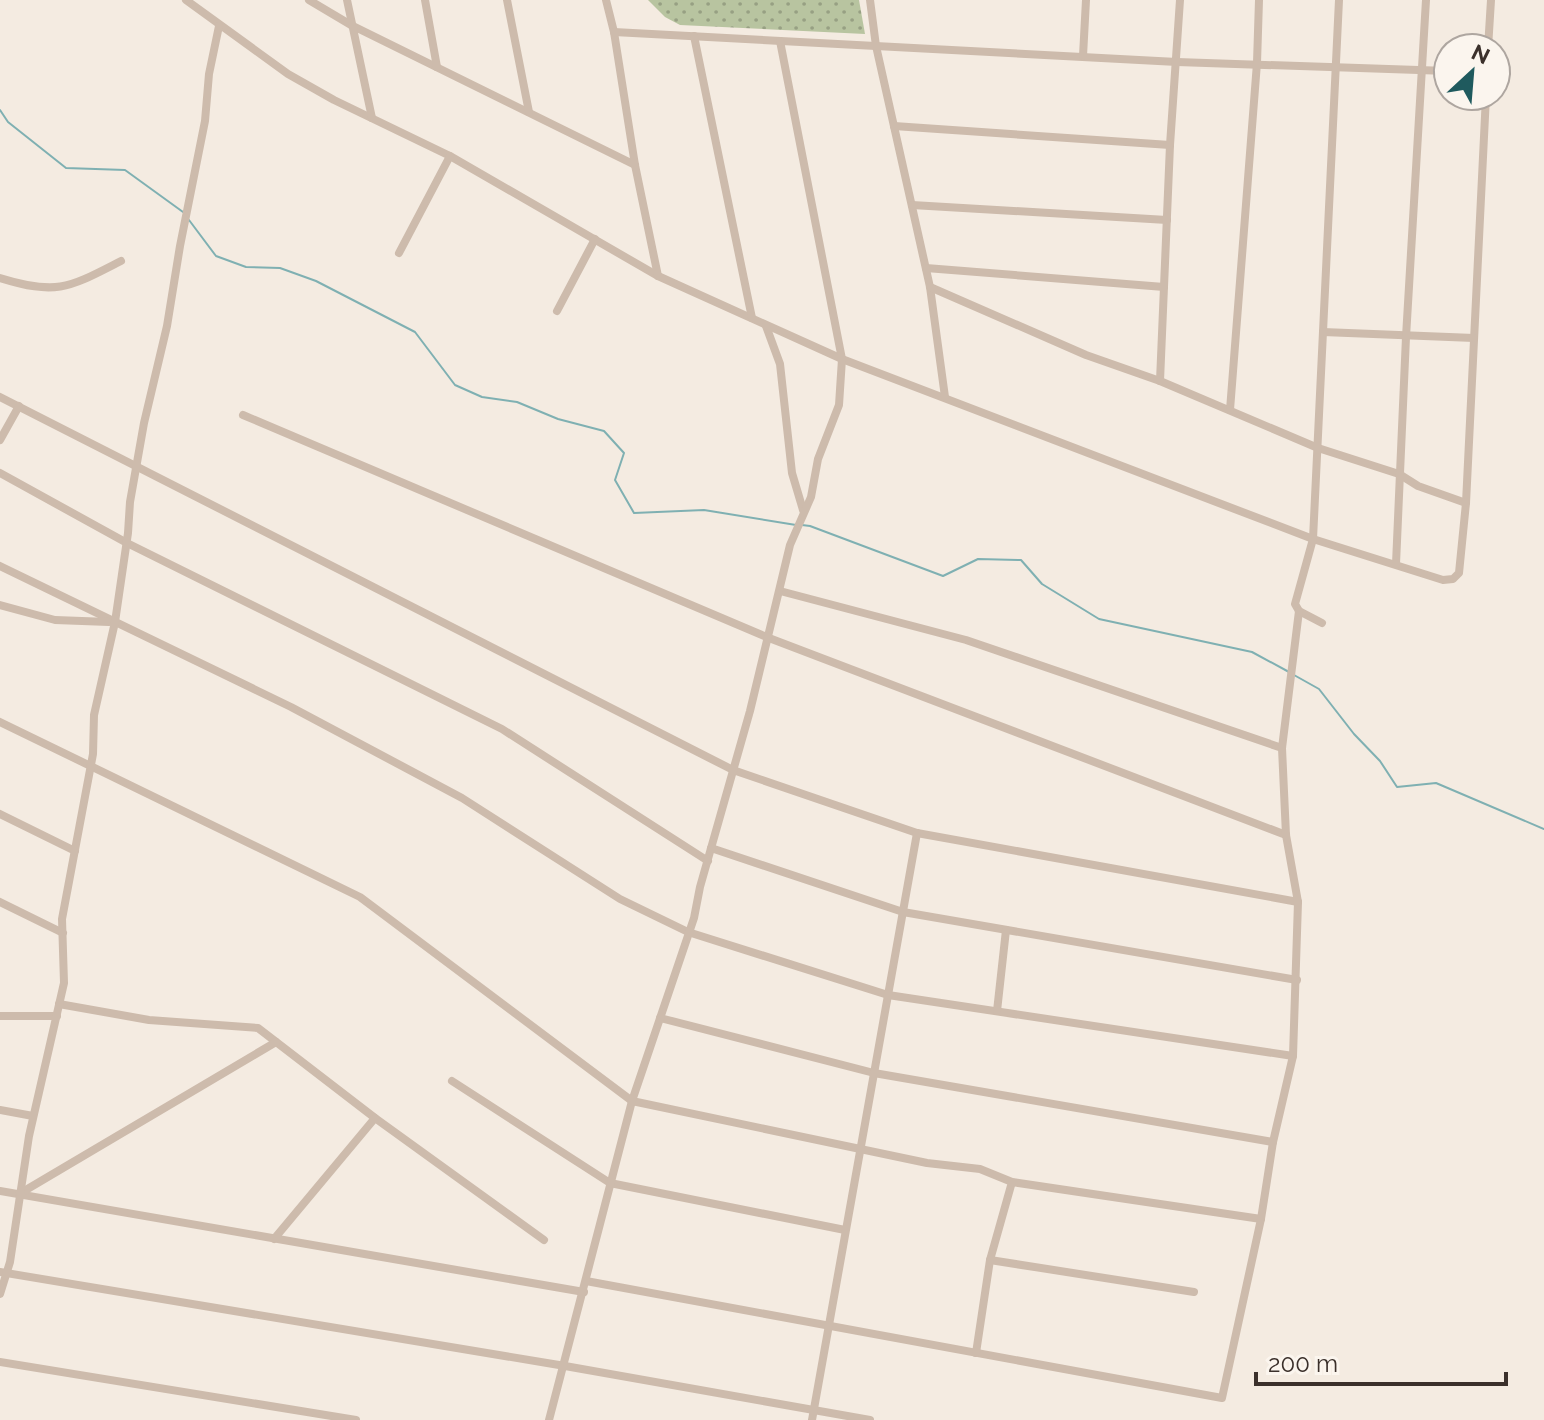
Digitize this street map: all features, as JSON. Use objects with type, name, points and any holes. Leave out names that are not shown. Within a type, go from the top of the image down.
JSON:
[{"type":"street","points":[[186,0],[288,74],[450,156],[658,276],[766,326],[842,359],[1313,539],[1443,580],[1453,579],[1459,573],[1466,503],[1485,112]]},
{"type":"street","points":[[309,0],[351,25],[635,165]]},
{"type":"street","points":[[347,0],[372,118]]},
{"type":"street","points":[[425,0],[437,67]]},
{"type":"street","points":[[507,0],[529,112]]},
{"type":"street","points":[[606,0],[658,276]]},
{"type":"street","points":[[870,0],[876,46],[930,287],[945,397]]},
{"type":"street","points":[[1083,56],[1086,0]]},
{"type":"street","points":[[1160,381],[1180,0]]},
{"type":"street","points":[[1230,410],[1257,63],[1259,0]]},
{"type":"street","points":[[1322,623],[1299,611],[1295,604],[1313,539],[1339,0]]},
{"type":"street","points":[[1396,564],[1426,0]]},
{"type":"street","points":[[1489,32],[1491,0]]},
{"type":"street","points":[[0,1294],[3,1273],[10,1262],[18,1194],[33,1116],[64,983],[62,919],[91,765],[94,715],[115,622],[130,502],[167,326],[219,26]]},
{"type":"street","points":[[614,32],[1177,62],[1432,70]]},
{"type":"street","points":[[694,36],[752,318]]},
{"type":"street","points":[[549,1420],[632,1101],[708,861],[769,638],[790,545],[811,497],[818,459],[839,405],[842,359],[780,41]]},
{"type":"street","points":[[894,126],[1170,145]]},
{"type":"street","points":[[399,253],[450,156]]},
{"type":"street","points":[[912,205],[1167,220]]},
{"type":"street","points":[[557,311],[595,239]]},
{"type":"street","points":[[0,278],[35,288],[53,289],[77,284],[121,261]]},
{"type":"street","points":[[926,268],[1164,287]]},
{"type":"street","points":[[930,287],[1086,355],[1160,381],[1318,448],[1399,474],[1418,486],[1466,503]]},
{"type":"street","points":[[766,326],[780,364],[792,473],[803,510]]},
{"type":"street","points":[[1323,332],[1474,338]]},
{"type":"street","points":[[0,397],[733,770],[917,833],[1298,902]]},
{"type":"street","points":[[0,440],[19,406]]},
{"type":"street","points":[[243,415],[769,638],[1286,835]]},
{"type":"street","points":[[0,473],[127,543],[502,729],[708,861]]},
{"type":"street","points":[[0,566],[291,707],[462,798],[620,899],[688,932],[888,995],[1293,1056]]},
{"type":"street","points":[[780,591],[966,640],[1282,748]]},
{"type":"street","points":[[0,605],[55,620],[115,622]]},
{"type":"street","points":[[586,1281],[1222,1398],[1293,1056],[1298,902],[1286,835],[1282,748],[1299,611]]},
{"type":"street","points":[[0,722],[360,897],[632,1101],[927,1163],[980,1169],[1012,1182],[1261,1219]]},
{"type":"street","points":[[0,814],[75,851]]},
{"type":"street","points":[[813,1415],[917,833]]},
{"type":"street","points":[[711,848],[903,912],[1297,980]]},
{"type":"street","points":[[0,902],[63,933]]},
{"type":"street","points":[[997,1011],[1006,930]]},
{"type":"street","points":[[59,1004],[149,1020],[258,1028],[375,1118],[544,1240]]},
{"type":"street","points":[[0,1016],[57,1016]]},
{"type":"street","points":[[660,1018],[874,1073],[1273,1142]]},
{"type":"street","points":[[18,1194],[276,1042]]},
{"type":"street","points":[[452,1081],[610,1183],[845,1230]]},
{"type":"street","points":[[0,1110],[33,1116]]},
{"type":"street","points":[[274,1239],[375,1118]]},
{"type":"street","points":[[976,1353],[990,1260],[1012,1182]]},
{"type":"street","points":[[0,1191],[584,1292]]},
{"type":"street","points":[[990,1260],[1194,1292]]},
{"type":"street","points":[[3,1273],[565,1366],[813,1415],[870,1420]]},
{"type":"street","points":[[0,1362],[356,1420]]},
{"type":"green space","points":[[648,0],[859,0],[865,34],[680,25],[665,17]]},
{"type":"waterway","points":[[0,110],[8,122],[66,168],[125,170],[183,212]]},
{"type":"waterway","points":[[189,220],[216,256],[246,267],[280,268],[316,281],[415,332],[455,385],[482,397],[517,402],[558,419],[604,431],[624,453],[615,480],[634,513],[704,510],[796,525]]},
{"type":"waterway","points":[[802,525],[943,576],[978,559],[1021,560],[1042,584],[1099,619],[1252,652],[1289,672]]},
{"type":"waterway","points":[[1294,675],[1319,689],[1380,761],[1397,787],[1436,783],[1544,829]]}]
